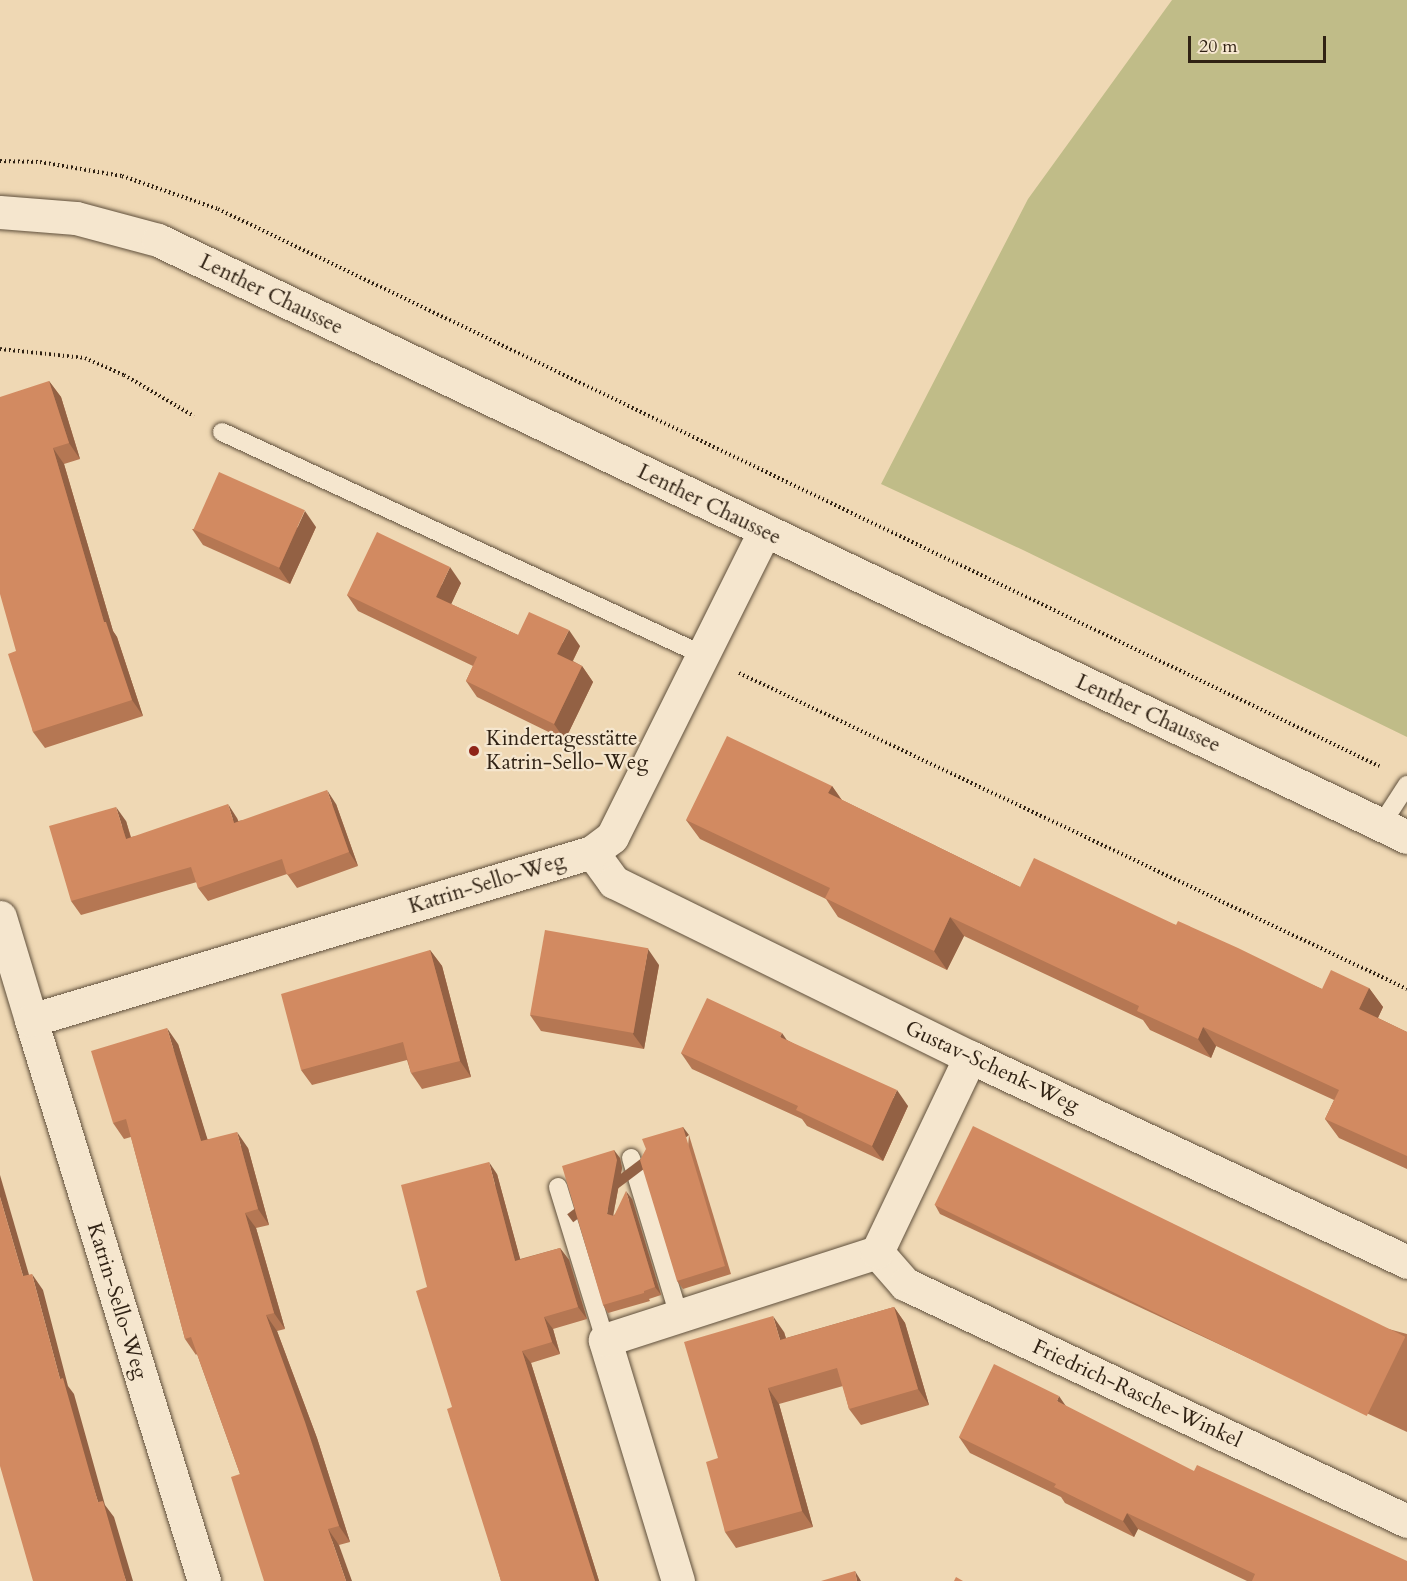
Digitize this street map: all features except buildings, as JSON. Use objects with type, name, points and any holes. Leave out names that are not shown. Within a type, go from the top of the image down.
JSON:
[{"type":"street","name":"Lenther Chaussee","points":[[0,212],[76,218],[158,240],[764,532],[1394,831]]},
{"type":"street","name":"Katrin-Sello-Weg","points":[[31,1020],[592,852],[612,837],[701,654],[764,532]]},
{"type":"street","name":"Gustav-Schenk-Weg","points":[[592,852],[614,882],[970,1057],[1407,1262]]},
{"type":"street","name":"Katrin-Sello-Weg","points":[[0,917],[204,1581]]},
{"type":"street","points":[[678,1581],[604,1340],[877,1252],[970,1057]]},
{"type":"street","name":"Friedrich-Rasche-Winkel","points":[[877,1252],[905,1284],[1407,1521]]},
{"type":"lane","points":[[222,432],[701,654]]},
{"type":"lane","points":[[1394,831],[1407,785]]},
{"type":"lane","points":[[631,1158],[679,1316]]},
{"type":"lane","points":[[558,1187],[604,1340]]},
{"type":"path","points":[[0,161],[40,162],[122,176],[218,209],[1386,770]]},
{"type":"path","points":[[0,349],[85,358],[124,375],[222,432]]},
{"type":"path","points":[[701,654],[1407,989]]},
{"type":"shaded area","points":[[1172,0],[1407,0],[1407,737],[1023,550],[881,484],[1028,199]]},
{"type":"place","name":"Kindertagesstätte Katrin-Sello-Weg","points":[[474,751]]}]
